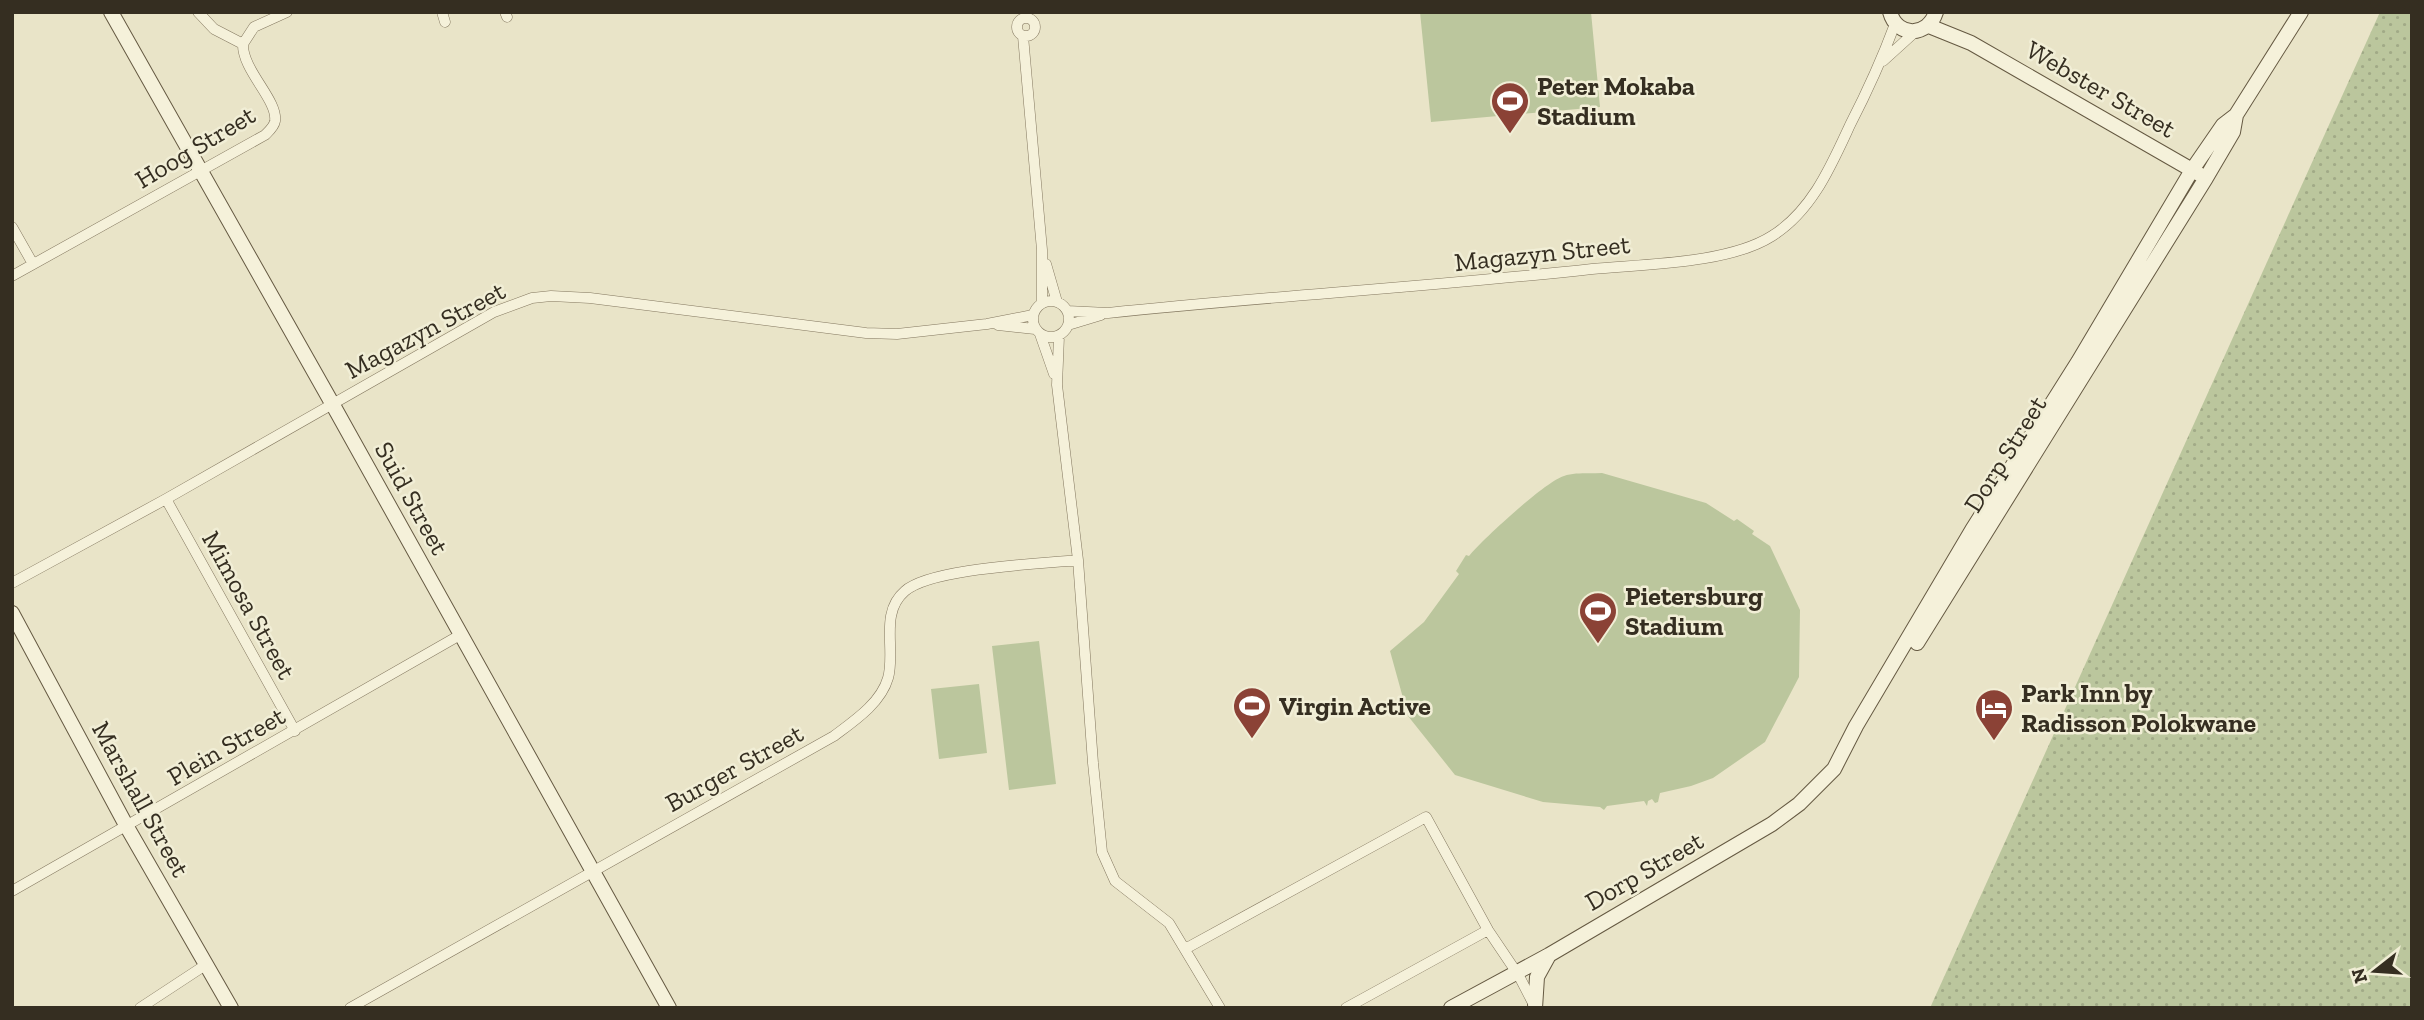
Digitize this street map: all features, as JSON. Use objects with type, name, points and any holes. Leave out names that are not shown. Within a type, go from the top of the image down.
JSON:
[{"type":"street","name":"Suid Street","points":[[111,12],[669,1008]]},
{"type":"street","points":[[198,12],[214,29],[243,44],[254,27],[287,12]]},
{"type":"street","points":[[2235,115],[2301,12]]},
{"type":"street","points":[[1024,16],[1017,28],[1027,35],[1042,250],[1042,303],[1033,315],[1057,385]]},
{"type":"street","name":"Webster Street","points":[[1893,18],[1908,31],[1929,21],[2206,178]]},
{"type":"street","name":"Magazyn Street","points":[[1067,311],[1108,313],[1470,282],[1696,258],[1740,250],[1773,235],[1792,219],[1816,192],[1880,64],[1893,18]]},
{"type":"street","name":"Magazyn Street","points":[[1880,64],[1929,21]]},
{"type":"street","name":"Hoog Street","points":[[12,276],[265,135],[274,124],[274,112],[246,61],[243,44]]},
{"type":"street","name":"Dorp Street","points":[[2082,365],[2192,170],[2223,125],[2235,115]]},
{"type":"street","name":"Dorp Street","points":[[1451,1008],[1549,955],[1772,824],[1800,804],[1834,769],[1856,726],[1972,530],[2206,178],[2233,132],[2235,115]]},
{"type":"street","points":[[12,227],[33,264]]},
{"type":"street","points":[[1037,331],[1052,338],[1059,335],[1068,324],[1067,311],[1056,302],[1042,250]]},
{"type":"street","name":"Magazyn Street","points":[[12,583],[166,499],[494,312],[514,304],[542,297],[590,299],[866,333],[897,334],[987,324],[1033,315]]},
{"type":"street","points":[[1042,303],[1056,302]]},
{"type":"street","name":"Magazyn Street","points":[[1068,324],[1108,313]]},
{"type":"street","name":"Magazyn Street","points":[[987,324],[1037,331]]},
{"type":"street","points":[[1059,335],[1057,385],[1078,561],[1093,763],[1105,861],[1115,881],[1169,923],[1220,1008]]},
{"type":"street","name":"Mimosa Street","points":[[166,499],[295,731]]},
{"type":"street","name":"Burger Street","points":[[350,1008],[834,736],[854,722],[873,703],[889,677],[891,617],[896,602],[905,591],[948,573],[1078,561]]},
{"type":"street","name":"Marshall Street","points":[[12,613],[127,827],[231,1008]]},
{"type":"street","name":"Plein Street","points":[[12,891],[460,635]]},
{"type":"street","points":[[1185,949],[1426,817],[1488,930],[1516,972],[1535,1008]]},
{"type":"street","points":[[1346,1008],[1488,930]]},
{"type":"street","points":[[1535,1008],[1537,976],[1549,955]]},
{"type":"street","points":[[140,1008],[207,964]]},
{"type":"green space","name":"Peter Mokaba Stadium","points":[[1420,12],[1591,12],[1600,107],[1431,122]]},
{"type":"green space","points":[[2380,12],[2412,12],[2412,1008],[1930,1008]]},
{"type":"green space","name":"Pietersburg Stadium","points":[[1602,473],[1706,503],[1734,521],[1737,519],[1754,531],[1752,534],[1770,546],[1800,610],[1799,677],[1765,742],[1713,778],[1660,793],[1658,802],[1655,803],[1652,799],[1647,806],[1644,801],[1607,806],[1604,810],[1600,807],[1543,802],[1455,775],[1408,716],[1390,651],[1424,622],[1459,574],[1456,571],[1466,555],[1469,556],[1530,499],[1564,476]]},
{"type":"green space","points":[[1039,641],[1056,784],[1009,790],[992,646]]},
{"type":"green space","points":[[979,684],[987,753],[939,759],[931,689]]},
{"type":"place","name":"Peter Mokaba Stadium","points":[[1510,135]]},
{"type":"place","name":"Pietersburg Stadium","points":[[1598,645]]},
{"type":"place","name":"Virgin Active","points":[[1252,740]]},
{"type":"place","name":"Park Inn by Radisson Polokwane","points":[[1994,742]]}]
